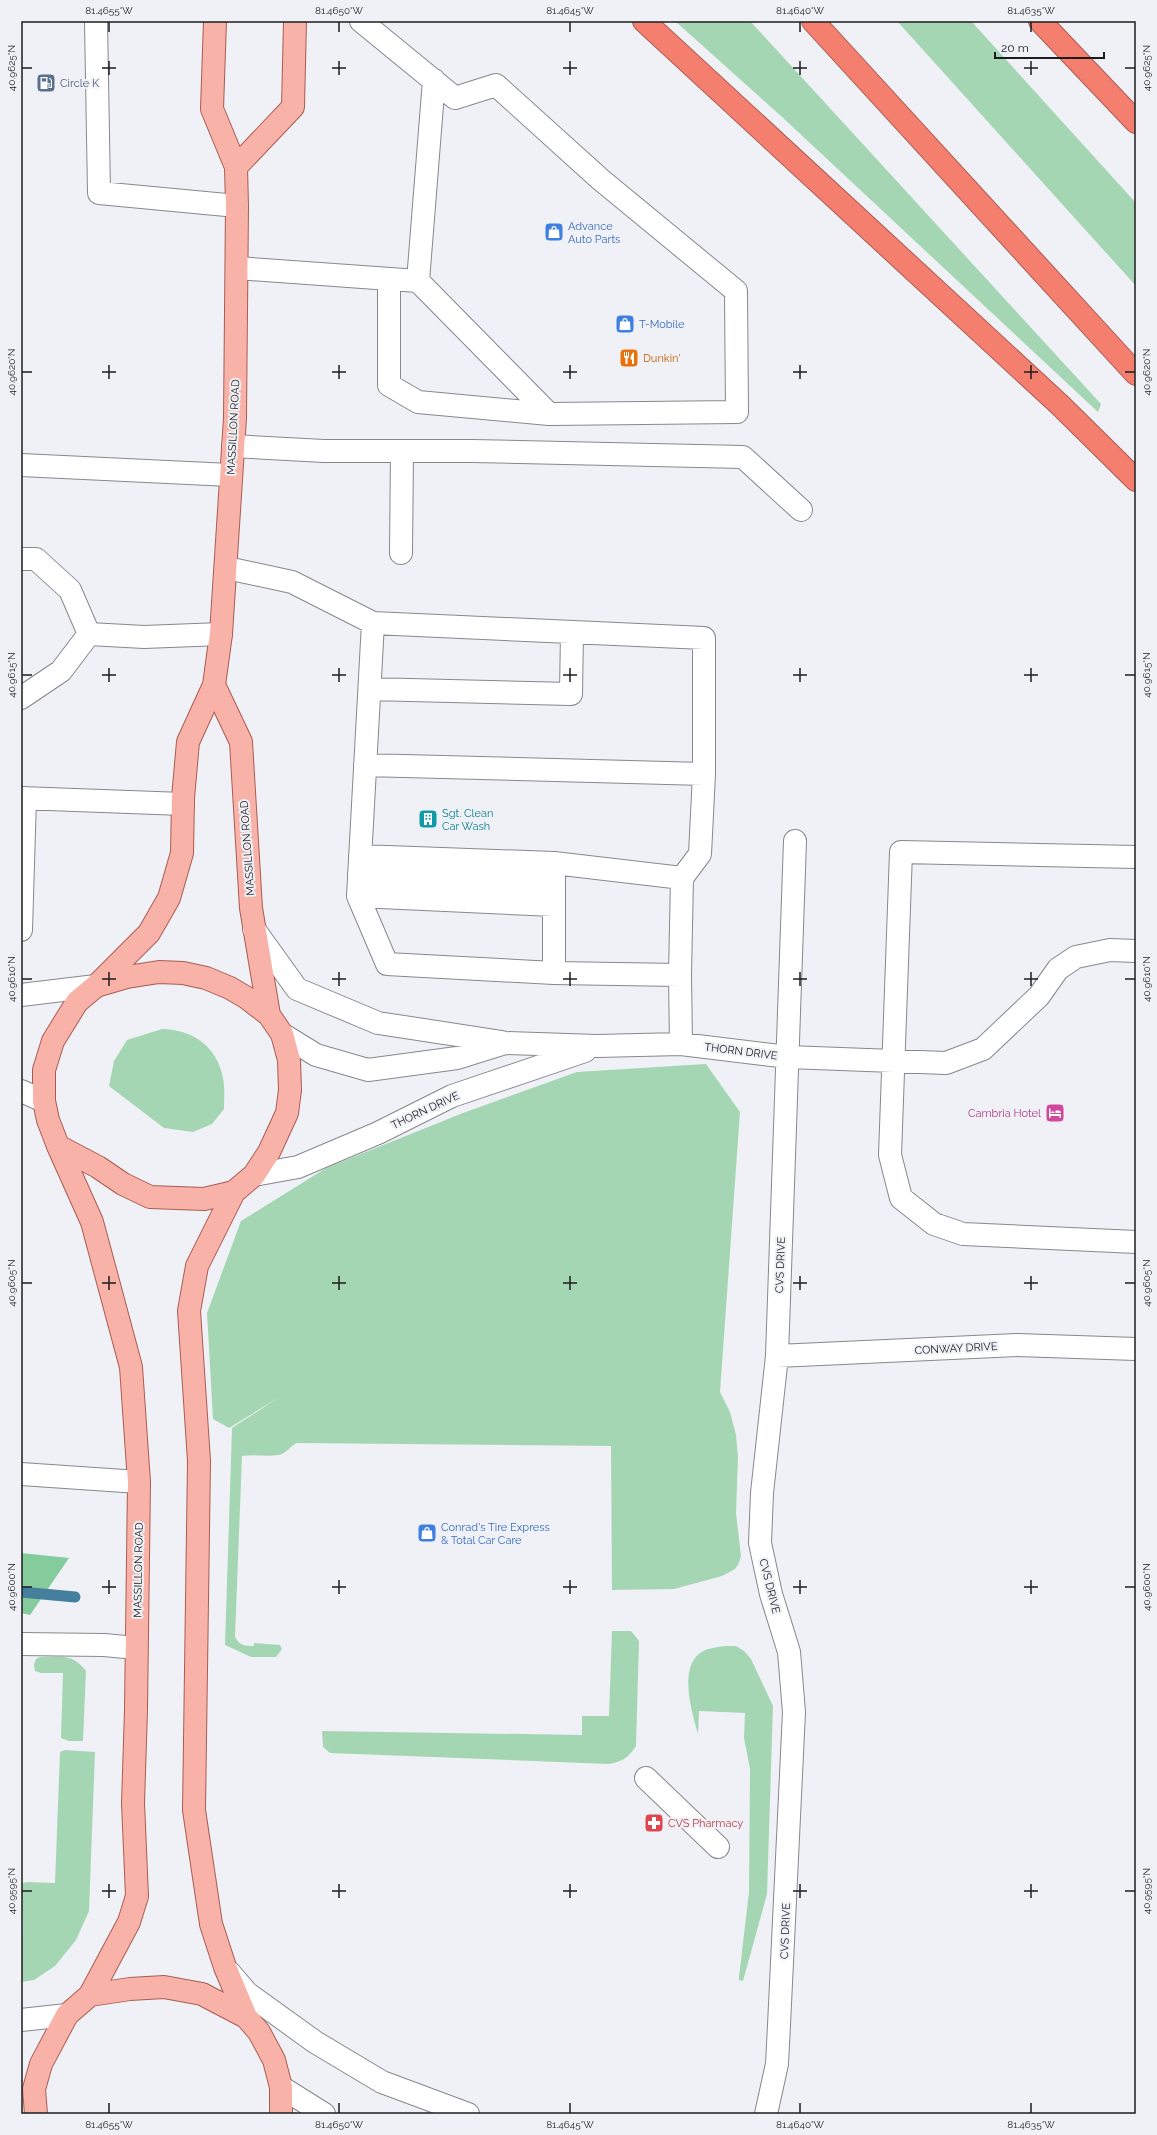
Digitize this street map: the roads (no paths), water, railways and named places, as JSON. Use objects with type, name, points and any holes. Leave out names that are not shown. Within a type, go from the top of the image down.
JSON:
[{"type":"highway","points":[[644,21],[1054,400],[1136,480]]},
{"type":"highway","points":[[813,21],[1136,374]]},
{"type":"highway","points":[[1040,21],[1136,122]]},
{"type":"main road","name":"MASSILLON ROAD","points":[[90,1995],[129,1922],[137,1896],[133,1803],[139,1482],[131,1367],[92,1222],[48,1120],[44,1101],[44,1070],[53,1041],[76,1002],[96,986],[149,933],[169,898],[182,853],[182,804],[188,742],[214,685],[221,634],[227,568],[230,476],[235,418],[237,268],[236,167],[212,109],[215,21]]},
{"type":"main road","points":[[236,167],[293,107],[295,21]]},
{"type":"main road","name":"MASSILLON ROAD","points":[[214,685],[241,742],[251,908],[269,1015]]},
{"type":"main road","points":[[96,986],[127,977],[153,973],[183,973],[206,978],[230,988],[247,998],[269,1015],[282,1034],[290,1060],[290,1090],[287,1113],[269,1152],[254,1175],[234,1192],[197,1266],[188,1311],[199,1461],[194,1810],[211,1924],[225,1967],[246,2017],[259,2032],[274,2060],[281,2087],[281,2114]]},
{"type":"main road","points":[[58,1146],[98,1167],[123,1184],[150,1197],[204,1199],[234,1192]]},
{"type":"main road","points":[[36,2114],[34,2089],[41,2064],[67,2015],[81,2001],[90,1995],[130,1989],[164,1987],[202,1994],[246,2017]]},
{"type":"street","points":[[96,21],[99,193],[237,206]]},
{"type":"street","points":[[361,21],[455,98],[496,85],[600,179],[736,291],[737,412],[558,414],[418,402],[388,385],[388,279]]},
{"type":"street","points":[[418,281],[434,80]]},
{"type":"street","points":[[237,268],[418,281],[558,414]]},
{"type":"street","points":[[233,446],[324,451],[743,457],[801,510]]},
{"type":"street","points":[[400,553],[402,451]]},
{"type":"street","points":[[21,465],[230,476]]},
{"type":"street","points":[[21,559],[36,559],[70,590],[89,634]]},
{"type":"street","points":[[227,568],[292,582],[373,623],[704,638],[704,774],[700,854],[682,878],[680,975],[681,1044]]},
{"type":"street","points":[[373,623],[358,896],[387,964],[554,973],[680,975]]},
{"type":"street","points":[[370,689],[571,694],[572,632]]},
{"type":"street","points":[[89,634],[144,637],[221,634]]},
{"type":"street","points":[[21,698],[61,671],[89,634]]},
{"type":"street","points":[[366,766],[704,774]]},
{"type":"street","points":[[21,930],[23,798],[182,804]]},
{"type":"street","name":"CVS DRIVE","points":[[766,2114],[777,2064],[794,1712],[789,1652],[771,1594],[760,1543],[762,1493],[777,1356],[795,841]]},
{"type":"street","points":[[1136,857],[901,852],[894,1062],[891,1081],[890,1155],[901,1198],[934,1224],[963,1234],[1136,1242]]},
{"type":"street","points":[[360,865],[682,878]]},
{"type":"street","points":[[554,873],[554,973]]},
{"type":"street","points":[[358,896],[553,905]]},
{"type":"street","name":"THORN DRIVE","points":[[254,929],[297,989],[378,1023],[505,1043],[597,1046],[681,1044],[788,1057],[894,1062],[946,1063],[983,1049],[1039,996],[1058,969],[1076,957],[1110,950],[1136,951]]},
{"type":"street","points":[[21,995],[96,986]]},
{"type":"street","name":"THORN DRIVE","points":[[282,1034],[316,1056],[368,1070],[457,1058],[505,1043]]},
{"type":"street","name":"THORN DRIVE","points":[[254,1175],[298,1167],[378,1133],[452,1096],[597,1046]]},
{"type":"street","points":[[21,1091],[44,1101]]},
{"type":"street","name":"CONWAY DRIVE","points":[[777,1356],[1017,1345],[1136,1349]]},
{"type":"street","points":[[21,1474],[139,1482]]},
{"type":"street","points":[[21,1644],[104,1645],[136,1648]]},
{"type":"street","points":[[646,1778],[718,1847]]},
{"type":"street","points":[[225,1967],[247,1993],[322,2046],[382,2082],[468,2114]]},
{"type":"street","points":[[21,2020],[67,2015]]},
{"type":"street","points":[[281,2087],[324,2114]]},
{"type":"waterway","points":[[21,1592],[75,1597]]},
{"type":"place","name":"Circle K","points":[[46,83]]},
{"type":"place","name":"Advance Auto Parts","points":[[554,232]]},
{"type":"place","name":"T-Mobile","points":[[625,324]]},
{"type":"place","name":"Dunkin'","points":[[629,358]]},
{"type":"place","name":"Sgt. Clean Car Wash","points":[[428,819]]},
{"type":"place","name":"Cambria Hotel","points":[[1055,1113]]},
{"type":"place","name":"Conrad's Tire Express & Total Car Care","points":[[427,1533]]},
{"type":"place","name":"CVS Pharmacy","points":[[654,1823]]}]
